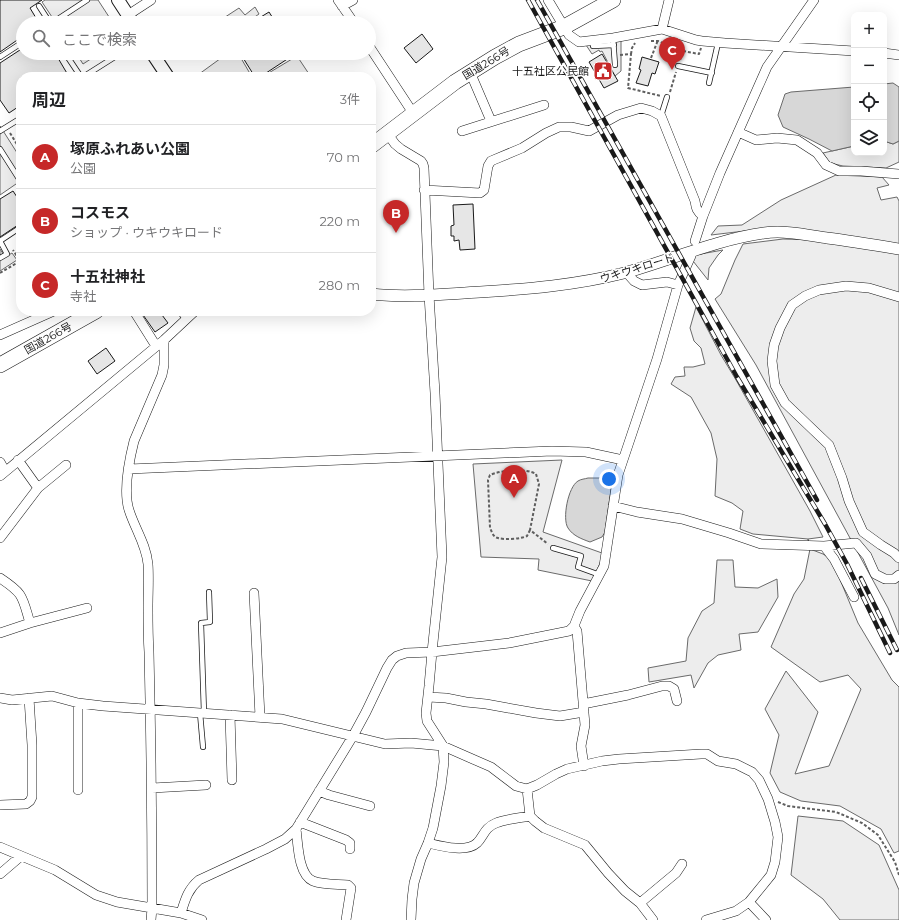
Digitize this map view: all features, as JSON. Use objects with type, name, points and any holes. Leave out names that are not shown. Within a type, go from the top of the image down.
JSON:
[{"type":"highway","name":"国道266号","points":[[376,142],[470,72],[519,44],[564,27],[613,0]]},
{"type":"highway","name":"国道266号","points":[[0,365],[87,316]]},
{"type":"main road","points":[[118,0],[128,16]]},
{"type":"main road","points":[[157,60],[165,72]]},
{"type":"street","points":[[133,16],[151,0]]},
{"type":"street","points":[[349,16],[340,3],[353,0]]},
{"type":"street","points":[[548,0],[564,27],[573,39],[579,42],[614,41],[662,29],[696,40],[718,43],[851,51]]},
{"type":"street","points":[[662,29],[669,0]]},
{"type":"street","points":[[695,241],[703,216],[767,67],[814,0]]},
{"type":"street","points":[[887,53],[899,55]]},
{"type":"street","points":[[376,57],[413,114]]},
{"type":"street","points":[[470,72],[491,121]]},
{"type":"street","points":[[462,131],[544,105]]},
{"type":"street","points":[[424,190],[480,193],[484,190],[488,166],[491,160],[522,148],[546,133],[560,128],[571,127],[589,130],[618,115],[642,108],[661,116],[695,201],[696,208],[703,216]]},
{"type":"street","points":[[738,132],[756,140],[777,138],[797,140],[817,153],[826,165],[840,171],[899,174]]},
{"type":"street","points":[[387,133],[395,144],[423,164],[442,557],[426,713],[427,721],[443,746],[444,762],[433,828],[421,859],[414,883],[411,920]]},
{"type":"street","name":"ウキウキロード","points":[[376,294],[395,296],[429,295],[545,288],[592,281],[626,272],[703,247],[765,233],[780,232],[810,235],[899,249]]},
{"type":"street","points":[[181,913],[188,891],[199,880],[266,850],[285,839],[298,825],[353,736],[392,660],[397,656],[406,653],[432,652],[516,642],[569,631],[574,626],[604,566],[618,475],[657,359],[678,285],[691,256]]},
{"type":"street","points":[[626,272],[634,281],[642,285],[667,282],[678,285]]},
{"type":"street","points":[[899,297],[869,288],[846,286],[819,290],[806,296],[792,306],[780,328],[774,346],[772,361],[775,385],[785,403],[829,445],[849,501],[863,532],[899,558]]},
{"type":"street","points":[[0,335],[43,316]]},
{"type":"street","points":[[137,316],[156,346]]},
{"type":"street","points":[[0,462],[3,474],[164,340],[190,316]]},
{"type":"street","points":[[151,920],[152,788],[148,565],[145,548],[129,511],[127,501],[129,469],[134,441],[162,375],[164,365],[164,340]]},
{"type":"street","points":[[129,469],[552,451],[586,452],[623,460]]},
{"type":"street","points":[[18,460],[38,488]]},
{"type":"street","points":[[0,538],[38,488],[66,465]]},
{"type":"street","points":[[613,506],[637,512],[682,519],[761,544],[824,546],[856,543],[867,556],[875,574],[885,580],[894,579],[899,575]]},
{"type":"street","points":[[824,546],[830,552],[854,597]]},
{"type":"street","points":[[0,578],[18,591],[23,597],[30,623]]},
{"type":"street","points":[[254,593],[260,717]]},
{"type":"street","points":[[0,633],[30,623],[87,608]]},
{"type":"street","points":[[574,626],[577,631],[585,725],[581,746],[584,766]]},
{"type":"street","points":[[428,697],[446,698],[560,716],[662,686],[669,686],[674,689],[677,701]]},
{"type":"street","points":[[0,698],[12,700],[52,696],[78,702],[260,717],[292,721],[392,744],[411,743],[443,746],[491,767],[516,786],[527,789],[562,772],[602,761],[707,754],[718,761],[736,764],[752,772],[759,780],[768,799],[778,837],[775,862],[771,875],[749,902],[736,911],[706,920]]},
{"type":"street","points":[[0,805],[26,804],[30,802],[32,797],[32,745],[29,698]]},
{"type":"street","points":[[78,702],[78,790]]},
{"type":"street","points":[[230,715],[232,780]]},
{"type":"street","points":[[152,788],[206,785]]},
{"type":"street","points":[[527,789],[530,816],[544,828],[585,845],[625,891],[640,903],[653,920]]},
{"type":"street","points":[[319,791],[370,806]]},
{"type":"street","points":[[428,843],[458,848],[470,847],[477,843],[483,832],[496,823],[530,816]]},
{"type":"street","points":[[298,825],[346,840],[350,843],[350,849]]},
{"type":"street","points":[[298,825],[302,868],[305,875],[312,880],[348,885],[351,888],[346,920]]},
{"type":"street","points":[[0,847],[55,870],[96,895],[117,902],[181,913],[202,920]]},
{"type":"street","points":[[0,874],[21,856]]},
{"type":"street","points":[[640,903],[676,873],[682,864]]},
{"type":"street","points":[[749,902],[766,920]]},
{"type":"lane","points":[[62,16],[87,0]]},
{"type":"lane","points":[[39,6],[46,16]]},
{"type":"lane","points":[[614,41],[615,66]]},
{"type":"lane","points":[[709,83],[718,43]]},
{"type":"lane","points":[[0,57],[16,47]]},
{"type":"lane","points":[[70,60],[78,72]]},
{"type":"lane","points":[[90,72],[110,60]]},
{"type":"lane","points":[[678,66],[712,73]]},
{"type":"lane","points":[[661,116],[667,97]]},
{"type":"lane","points":[[0,131],[16,121]]},
{"type":"lane","points":[[0,149],[16,174]]},
{"type":"lane","points":[[0,258],[7,254],[0,241],[16,230]]},
{"type":"lane","points":[[183,316],[186,320]]},
{"type":"lane","points":[[553,548],[581,556],[578,567],[600,575]]},
{"type":"lane","points":[[203,747],[201,623],[210,622],[209,592]]},
{"type":"path","points":[[651,58],[662,29]]},
{"type":"path","points":[[650,42],[658,41],[699,54],[702,41]]},
{"type":"path","points":[[642,42],[634,43],[633,45],[627,85],[628,88],[667,97],[669,96],[683,50]]},
{"type":"path","points":[[614,55],[631,54]]},
{"type":"path","points":[[6,127],[16,143]]},
{"type":"path","points":[[530,470],[536,474],[539,484],[530,530],[527,536],[522,539],[498,538],[493,535],[490,528],[488,480],[490,475],[497,472],[530,470]]},
{"type":"path","points":[[530,530],[553,548]]},
{"type":"path","points":[[768,799],[788,806],[836,812],[862,823],[878,835],[895,862],[899,875]]},
{"type":"shaded area","points":[[45,0],[98,0],[108,16],[51,16],[42,2]]},
{"type":"shaded area","points":[[255,7],[259,14],[256,16],[227,16],[239,8],[245,15]]},
{"type":"shaded area","points":[[621,41],[621,71],[615,76],[602,51],[600,52],[599,50],[592,54],[586,45]]},
{"type":"shaded area","points":[[80,60],[89,60],[83,64]]},
{"type":"shaded area","points":[[218,60],[242,60],[249,72],[202,72]]},
{"type":"shaded area","points":[[290,60],[300,60],[308,72],[270,72]]},
{"type":"shaded area","points":[[893,83],[899,87],[899,141],[893,144],[887,142],[887,84]]},
{"type":"shaded area","points":[[851,87],[851,147],[832,151],[783,127],[778,115],[785,94],[791,92]]},
{"type":"shaded area","points":[[0,126],[16,151],[16,184],[0,195]]},
{"type":"shaded area","points":[[899,141],[899,162],[886,168],[843,166],[830,163],[823,153],[851,147],[851,156],[887,156],[887,142],[893,144]]},
{"type":"shaded area","points":[[836,175],[882,177],[889,185],[877,188],[881,200],[897,197],[899,201],[899,245],[893,253],[899,254],[899,635],[888,608],[756,365],[715,299],[721,294],[743,244],[783,239],[817,240],[778,227],[711,235],[718,226],[742,225],[781,200]]},
{"type":"shaded area","points":[[0,249],[5,257],[12,253],[16,261],[0,271]]},
{"type":"shaded area","points":[[723,250],[709,268],[708,280],[693,261],[695,255]]},
{"type":"shaded area","points":[[696,307],[721,355],[810,511],[823,537],[808,539],[753,534],[740,529],[743,511],[732,503],[715,496],[717,459],[711,433],[691,397],[671,384],[675,377],[685,376],[684,367],[693,367],[705,364],[701,348],[694,341],[690,328]]},
{"type":"shaded area","points":[[562,460],[543,532],[602,553],[601,561],[592,581],[538,570],[539,559],[481,557],[473,464]]},
{"type":"shaded area","points":[[588,478],[602,478],[612,482],[605,532],[602,537],[590,542],[572,533],[566,524],[567,503],[571,490],[574,484],[578,481]]},
{"type":"shaded area","points":[[810,549],[829,558],[834,565],[858,623],[892,680],[899,687],[899,851],[894,853],[881,829],[840,806],[801,801],[780,792],[770,773],[779,735],[765,709],[786,671],[818,712],[795,774],[829,766],[861,689],[848,675],[820,682],[771,647],[794,594],[804,579]]},
{"type":"shaded area","points":[[717,560],[733,560],[735,587],[758,588],[777,579],[778,597],[758,632],[739,634],[741,650],[718,655],[708,663],[694,688],[691,675],[649,682],[648,668],[686,661],[688,638],[702,611],[714,603]]},
{"type":"shaded area","points":[[798,816],[843,821],[879,845],[899,890],[899,920],[840,920],[823,899],[791,875]]},
{"type":"building","points":[[0,0],[42,0],[30,8],[35,16],[16,16],[16,41],[0,52]]},
{"type":"building","points":[[269,12],[272,16],[262,16]]},
{"type":"building","points":[[422,34],[433,49],[416,63],[404,48]]},
{"type":"building","points":[[16,53],[16,60],[59,60],[66,72],[16,72],[16,108],[9,113],[0,100],[0,63]]},
{"type":"building","name":"十五社区公民館","points":[[602,54],[618,81],[604,88],[589,62]]},
{"type":"building","points":[[642,57],[659,62],[655,74],[652,73],[648,86],[636,83],[641,70],[639,69]]},
{"type":"building","points":[[244,60],[286,60],[268,72],[252,72]]},
{"type":"building","points":[[13,191],[16,196],[16,226],[0,237],[0,199]]},
{"type":"building","points":[[473,204],[475,249],[460,250],[459,240],[454,241],[454,236],[451,236],[451,226],[454,225],[453,205]]},
{"type":"building","points":[[144,316],[163,316],[168,323],[155,332]]},
{"type":"building","points":[[106,348],[115,361],[97,374],[88,361]]},
{"type":"railway","points":[[528,0],[737,377],[825,524],[847,564],[890,653]]},
{"type":"railway","points":[[537,0],[817,500]]},
{"type":"railway","points":[[861,578],[897,650]]},
{"type":"place","name":"十五社神社","points":[[672,70]]},
{"type":"place","name":"十五社区公民館","points":[[603,71]]},
{"type":"place","name":"コスモス","points":[[396,233]]},
{"type":"place","name":"塚原ふれあい公園","points":[[514,498]]}]
